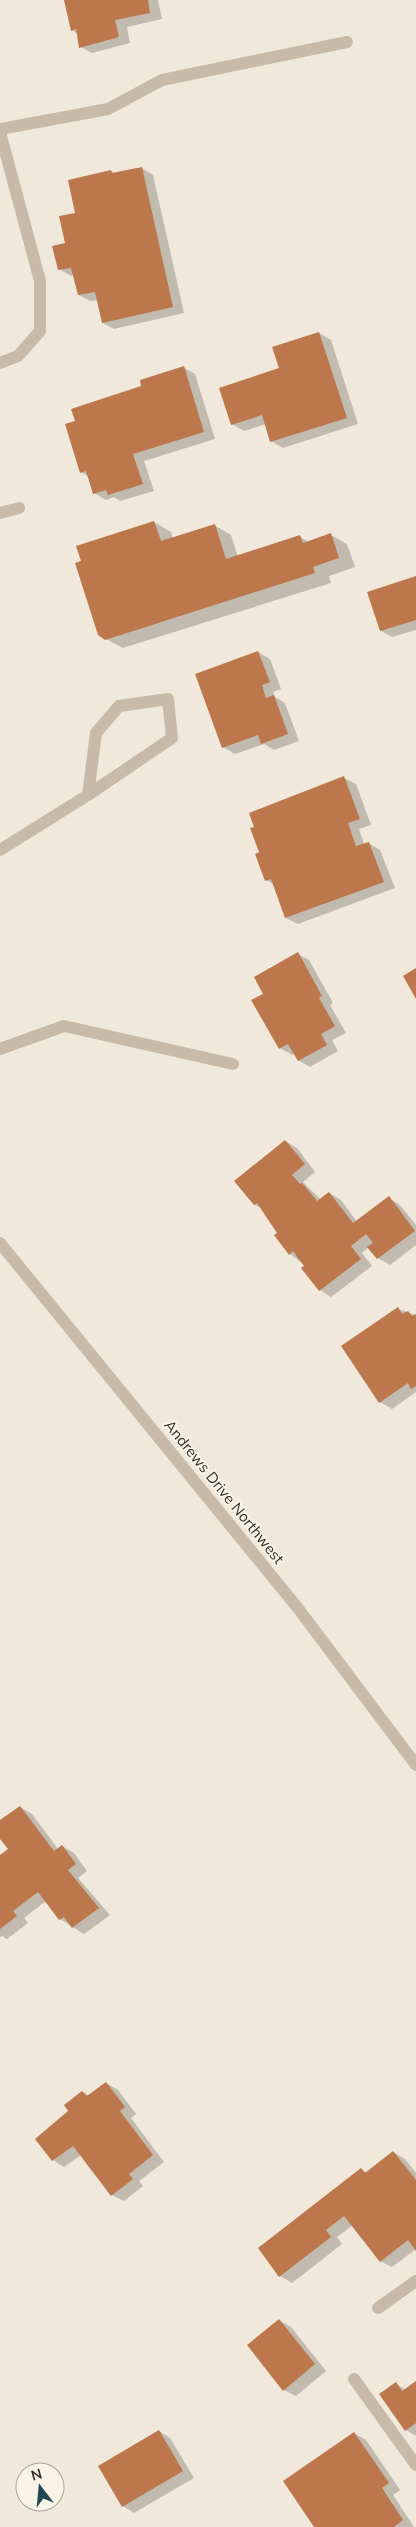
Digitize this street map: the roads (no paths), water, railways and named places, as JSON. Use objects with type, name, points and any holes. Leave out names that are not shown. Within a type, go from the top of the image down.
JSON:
[{"type":"street","points":[[0,363],[18,356],[40,331],[40,281],[0,131],[108,109],[162,80],[347,42]]},
{"type":"street","points":[[0,513],[19,508]]},
{"type":"street","points":[[0,850],[88,796],[172,738],[168,699],[119,706],[96,733],[88,796]]},
{"type":"street","points":[[0,1049],[64,1026],[233,1064]]},
{"type":"street","name":"Andrews Drive Northwest","points":[[0,1243],[297,1607],[416,1765]]},
{"type":"street","points":[[378,2308],[416,2281]]},
{"type":"street","points":[[354,2379],[416,2465]]}]
